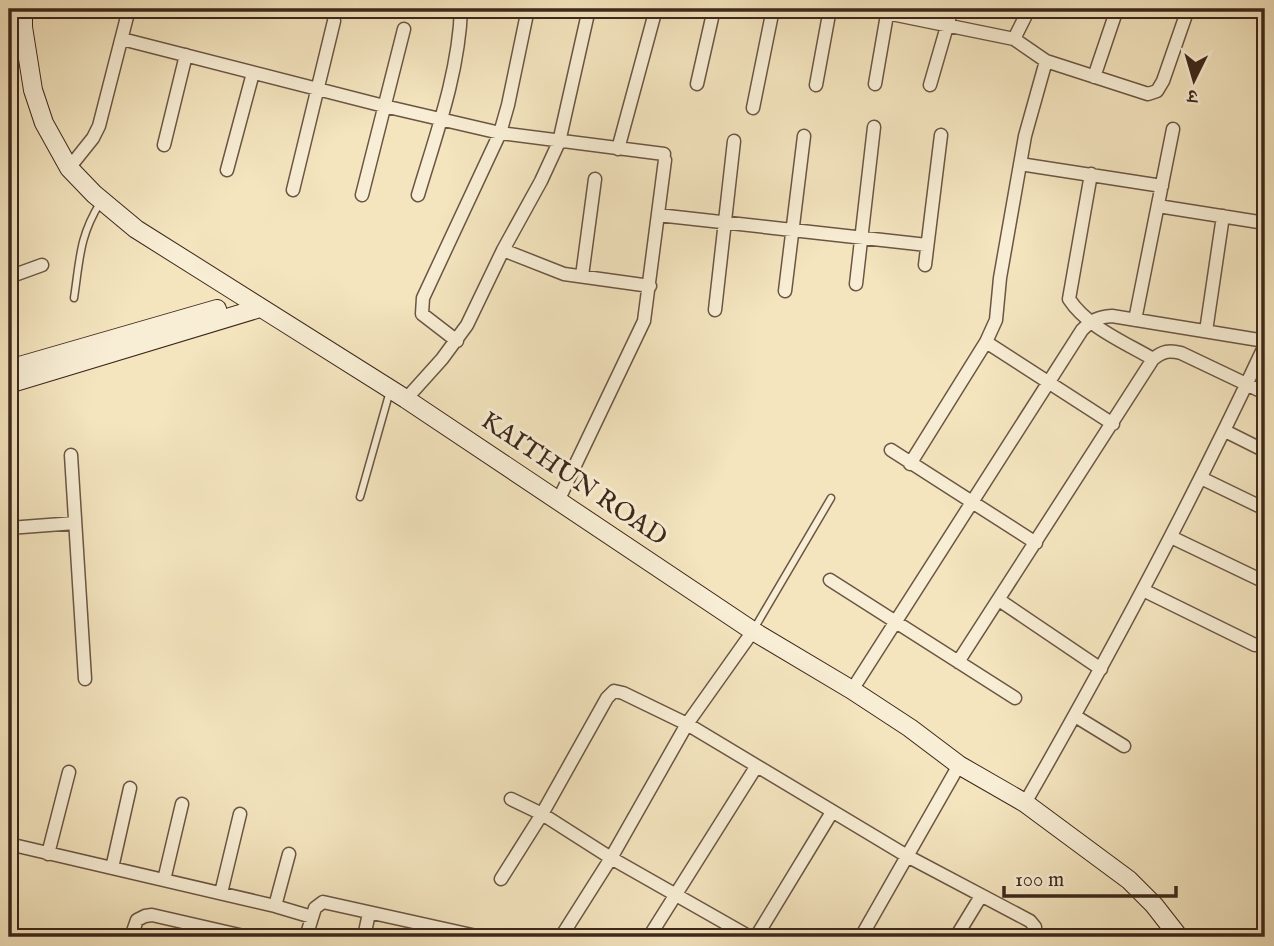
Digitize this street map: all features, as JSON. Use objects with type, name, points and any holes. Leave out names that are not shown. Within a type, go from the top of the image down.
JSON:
[{"type":"street","name":"KAITHUN ROAD","points":[[23,9],[16,30],[44,123],[69,168],[136,229],[399,394],[753,631],[852,690],[910,728],[959,765],[1025,803],[1129,880],[1180,937]]},
{"type":"street","points":[[69,168],[93,138],[99,125],[129,9]]},
{"type":"street","points":[[418,195],[440,119],[461,29],[461,9]]},
{"type":"street","points":[[457,341],[422,314],[423,298],[500,133],[528,9]]},
{"type":"street","points":[[399,394],[457,341],[541,181],[559,142],[589,9]]},
{"type":"street","points":[[618,149],[656,9]]},
{"type":"street","points":[[697,84],[714,9]]},
{"type":"street","points":[[753,108],[773,9]]},
{"type":"street","points":[[816,85],[830,9]]},
{"type":"street","points":[[867,9],[887,11],[1014,40],[1046,61],[1148,94],[1157,91],[1163,81],[1188,9]]},
{"type":"street","points":[[930,85],[952,9]]},
{"type":"street","points":[[1014,40],[1029,9]]},
{"type":"street","points":[[1094,77],[1117,9]]},
{"type":"street","points":[[876,84],[887,11]]},
{"type":"street","points":[[292,190],[334,21]]},
{"type":"street","points":[[362,195],[404,29]]},
{"type":"street","points":[[122,39],[500,133],[664,157],[644,321],[559,499]]},
{"type":"street","points":[[164,145],[186,55]]},
{"type":"street","points":[[910,464],[986,342],[999,310],[1000,278],[1025,136],[1046,61]]},
{"type":"street","points":[[228,170],[253,72]]},
{"type":"street","points":[[856,284],[874,127]]},
{"type":"street","points":[[1135,320],[1173,129]]},
{"type":"street","points":[[785,291],[804,135]]},
{"type":"street","points":[[925,265],[941,135]]},
{"type":"street","points":[[715,310],[734,141]]},
{"type":"street","points":[[1020,164],[1162,186]]},
{"type":"street","points":[[1091,174],[1069,299],[1074,308],[1090,321],[1153,359]]},
{"type":"street","points":[[582,276],[595,179]]},
{"type":"street","points":[[1158,206],[1265,223]]},
{"type":"street","points":[[658,215],[927,245]]},
{"type":"street","points":[[1206,331],[1223,216]]},
{"type":"street","points":[[503,250],[564,274],[650,286]]},
{"type":"street","points":[[9,276],[42,265]]},
{"type":"street","points":[[9,371],[253,304]]},
{"type":"street","points":[[852,690],[1090,321],[1112,316],[1265,343],[1225,431],[1171,537],[1101,669],[1025,803]]},
{"type":"street","points":[[986,342],[1113,424]]},
{"type":"street","points":[[958,662],[1153,359],[1170,350],[1181,353],[1265,393]]},
{"type":"street","points":[[1225,431],[1265,451]]},
{"type":"street","points":[[891,450],[1036,543]]},
{"type":"street","points":[[71,455],[85,679]]},
{"type":"street","points":[[1201,478],[1265,509]]},
{"type":"street","points":[[9,528],[75,523]]},
{"type":"street","points":[[1171,537],[1265,582]]},
{"type":"street","points":[[830,580],[1015,698]]},
{"type":"street","points":[[1143,590],[1255,645]]},
{"type":"street","points":[[999,600],[1101,669]]},
{"type":"street","points":[[561,937],[611,858],[687,724],[753,631]]},
{"type":"street","points":[[501,879],[542,814],[607,698],[614,691],[687,724],[907,856],[1030,921],[1035,927],[1033,937]]},
{"type":"street","points":[[1075,716],[1124,746]]},
{"type":"street","points":[[861,937],[959,765]]},
{"type":"street","points":[[649,937],[757,767]]},
{"type":"street","points":[[48,854],[69,772]]},
{"type":"street","points":[[112,868],[130,788]]},
{"type":"street","points":[[510,799],[542,814],[611,858],[753,937],[832,812]]},
{"type":"street","points":[[164,880],[182,804]]},
{"type":"street","points":[[221,893],[240,814]]},
{"type":"street","points":[[9,844],[312,917]]},
{"type":"street","points":[[275,906],[289,854]]},
{"type":"street","points":[[956,937],[981,896]]},
{"type":"street","points":[[306,937],[315,908],[323,902],[369,913],[425,932],[481,937]]},
{"type":"street","points":[[364,937],[369,913]]},
{"type":"street","points":[[131,937],[137,920],[145,916],[192,931],[247,937]]},
{"type":"lane","points":[[74,298],[86,225],[102,200]]},
{"type":"lane","points":[[360,497],[399,394]]},
{"type":"lane","points":[[753,631],[831,498]]}]
